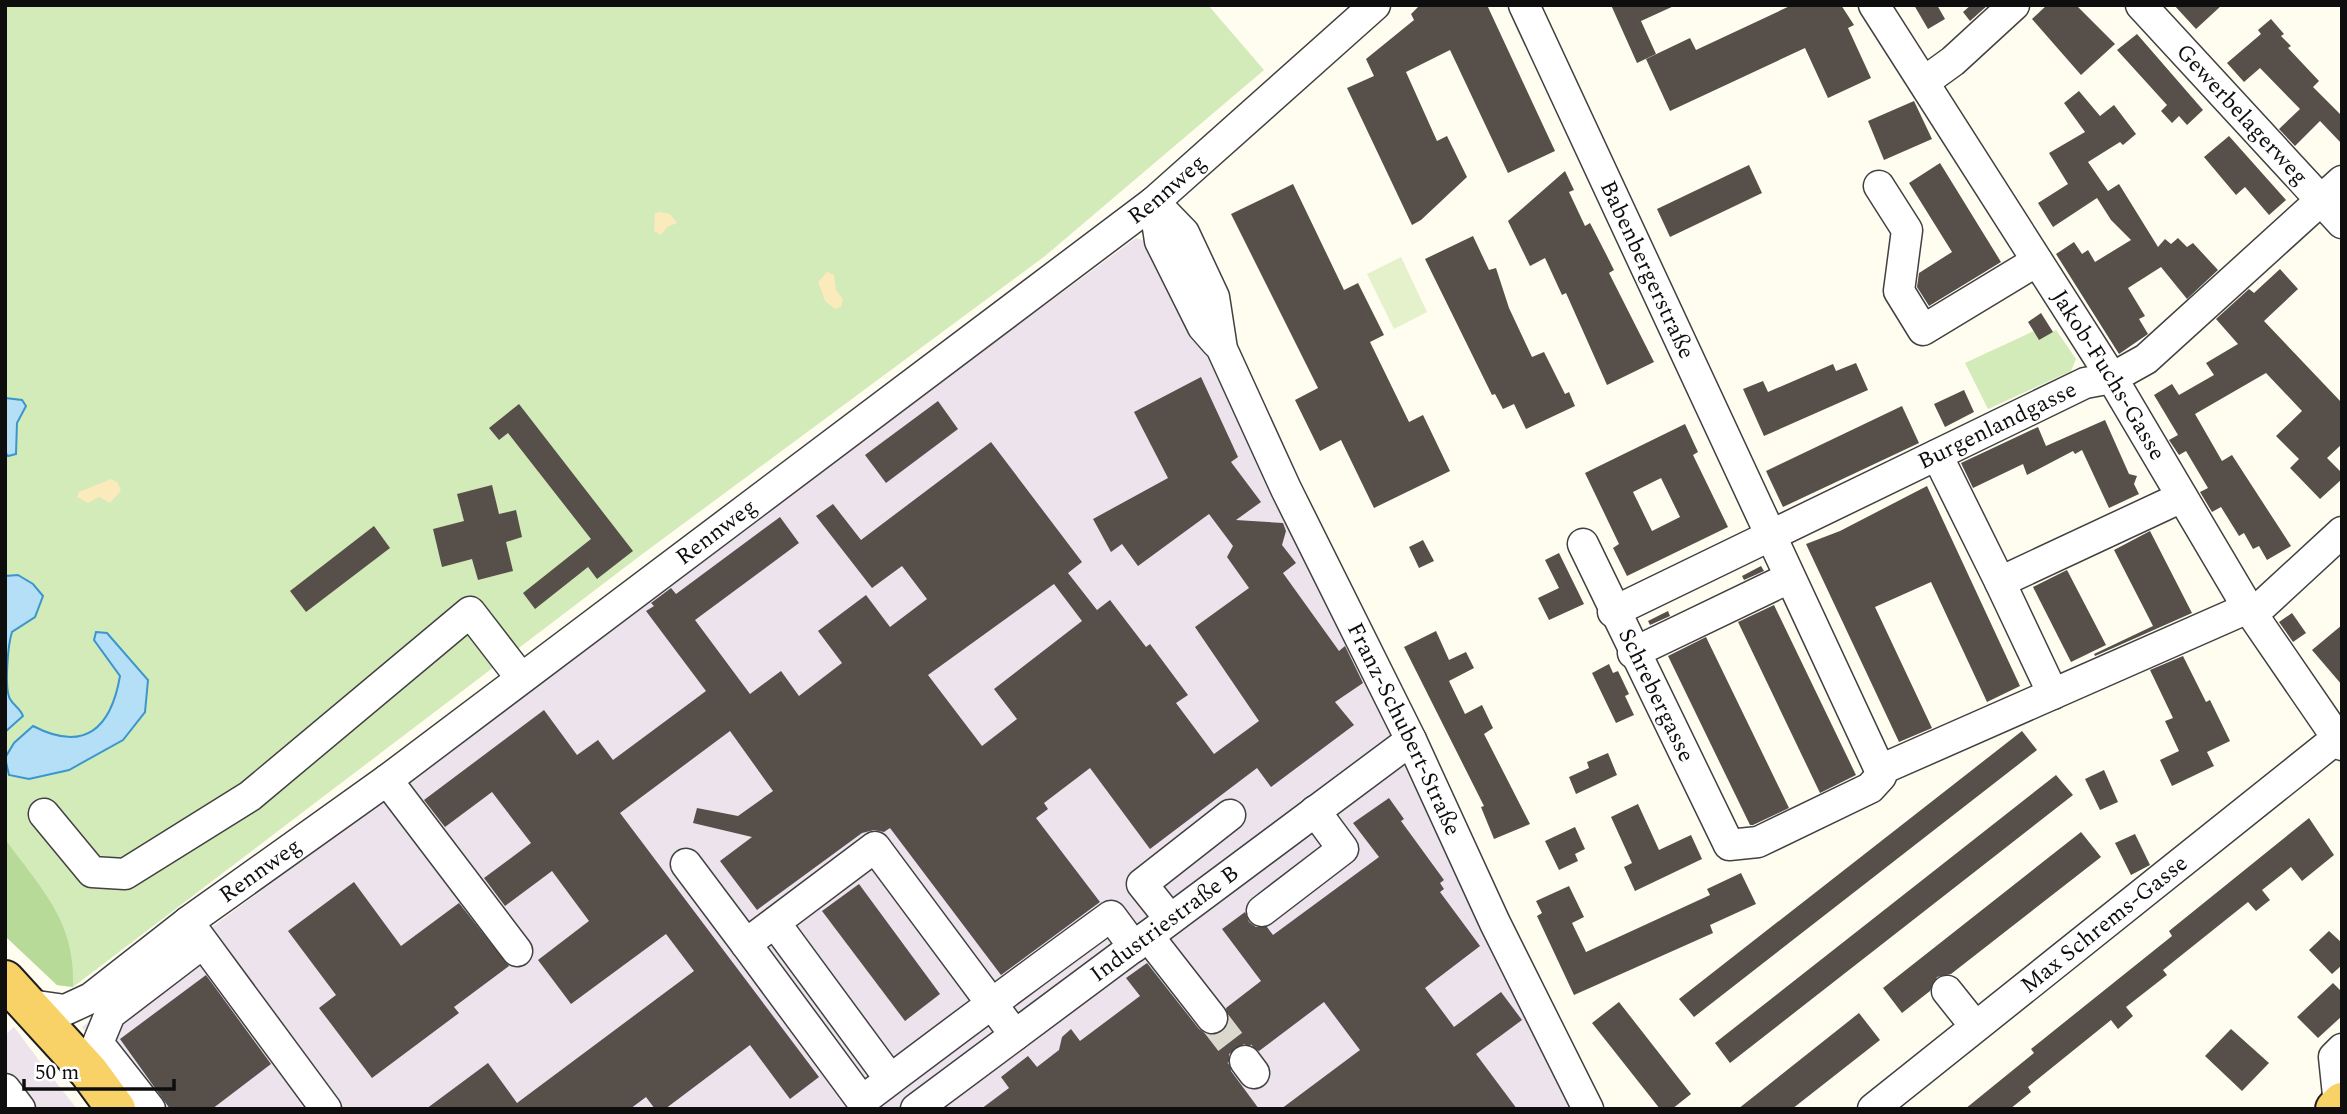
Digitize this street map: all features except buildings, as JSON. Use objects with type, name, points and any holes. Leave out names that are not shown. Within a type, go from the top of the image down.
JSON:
[{"type":"main road","points":[[33,998],[116,1109]]},
{"type":"street","name":"Rennweg","points":[[33,998],[91,998],[195,933],[387,780],[1154,202],[1375,5]]},
{"type":"street","name":"Babenbergerstraße","points":[[1524,5],[1769,536],[1785,590],[1880,769]]},
{"type":"street","name":"Jakob-Fuchs-Gasse","points":[[1874,5],[2112,378],[2246,605],[2339,742]]},
{"type":"street","points":[[1924,82],[2014,5]]},
{"type":"street","name":"Gewerbelagerweg","points":[[2141,5],[2332,191],[2342,223]]},
{"type":"street","points":[[1879,186],[1907,230],[1899,291],[1923,330],[2037,261]]},
{"type":"street","name":"Burgenlandgasse","points":[[1613,612],[1769,536],[1861,506],[1937,455],[2085,383],[2112,378],[2146,359],[2332,191]]},
{"type":"street","name":"Franz-Schubert-Straße","points":[[1154,202],[1184,233],[1214,297],[1222,349],[1323,568],[1411,740],[1495,923],[1588,1109]]},
{"type":"street","points":[[1937,455],[2053,694]]},
{"type":"street","points":[[2000,582],[2182,497]]},
{"type":"street","points":[[1880,769],[2053,694],[2246,605],[2342,533]]},
{"type":"street","name":"Schrebergasse","points":[[1583,544],[1613,612],[1728,845],[1758,842],[1870,788],[1881,776],[1880,769]]},
{"type":"street","points":[[1633,653],[1785,590]]},
{"type":"street","points":[[2207,609],[2246,605]]},
{"type":"street","points":[[44,814],[92,872],[125,874],[250,796],[470,612],[521,678]]},
{"type":"street","name":"Industriestraße B","points":[[916,1109],[1411,740]]},
{"type":"street","name":"Max Schrems-Gasse","points":[[1872,1109],[2339,742]]},
{"type":"street","points":[[387,780],[517,951]]},
{"type":"street","points":[[1262,911],[1343,849],[1315,811]]},
{"type":"street","points":[[1212,1018],[1151,934],[1142,884],[1230,815]]},
{"type":"street","points":[[746,944],[875,848],[1015,1035]]},
{"type":"street","points":[[686,864],[862,1101],[1111,916],[1151,934]]},
{"type":"street","points":[[775,923],[890,1079]]},
{"type":"street","points":[[150,1109],[99,1043],[110,1014],[195,933],[326,1109]]},
{"type":"street","points":[[1947,991],[1975,1026]]},
{"type":"street","points":[[2338,1105],[2334,1057],[2342,1049]]},
{"type":"street","points":[[5,1089],[20,1109]]},
{"type":"shaded area","points":[[1136,238],[1152,243],[1572,1109],[145,1109],[82,1027],[216,924],[529,693],[668,584]]},
{"type":"shaded area","points":[[14,1027],[77,1109],[5,1109],[5,1035]]},
{"type":"green space","points":[[5,5],[1208,5],[1264,70],[1045,256],[641,555],[73,987],[57,985],[5,936]]},
{"type":"green space","points":[[1401,257],[1427,312],[1394,329],[1367,274]]},
{"type":"green space","points":[[2056,330],[2076,359],[2071,371],[1988,409],[1965,363],[2034,331],[2039,339]]},
{"type":"green space","points":[[5,839],[43,890],[62,924],[69,943],[73,987],[57,985],[5,936]]},
{"type":"sand","points":[[655,213],[670,214],[677,223],[667,227],[661,235],[654,231]]},
{"type":"sand","points":[[827,272],[834,275],[836,290],[843,299],[841,307],[835,309],[825,301],[818,282]]},
{"type":"sand","points":[[111,479],[118,483],[121,491],[110,503],[99,497],[88,503],[77,497],[79,492]]},
{"type":"water","points":[[5,398],[22,400],[26,406],[17,423],[16,454],[8,456],[5,452]]},
{"type":"water","points":[[18,575],[33,584],[43,596],[35,617],[12,632],[7,686],[10,699],[23,716],[5,732],[5,576]]},
{"type":"water","points":[[96,632],[107,633],[148,680],[145,712],[123,740],[69,770],[29,779],[9,775],[5,758],[14,743],[33,726],[51,734],[81,736],[93,731],[110,710],[120,676],[94,640]]},
{"type":"tunnel","points":[[1212,1018],[1245,1061]]}]
